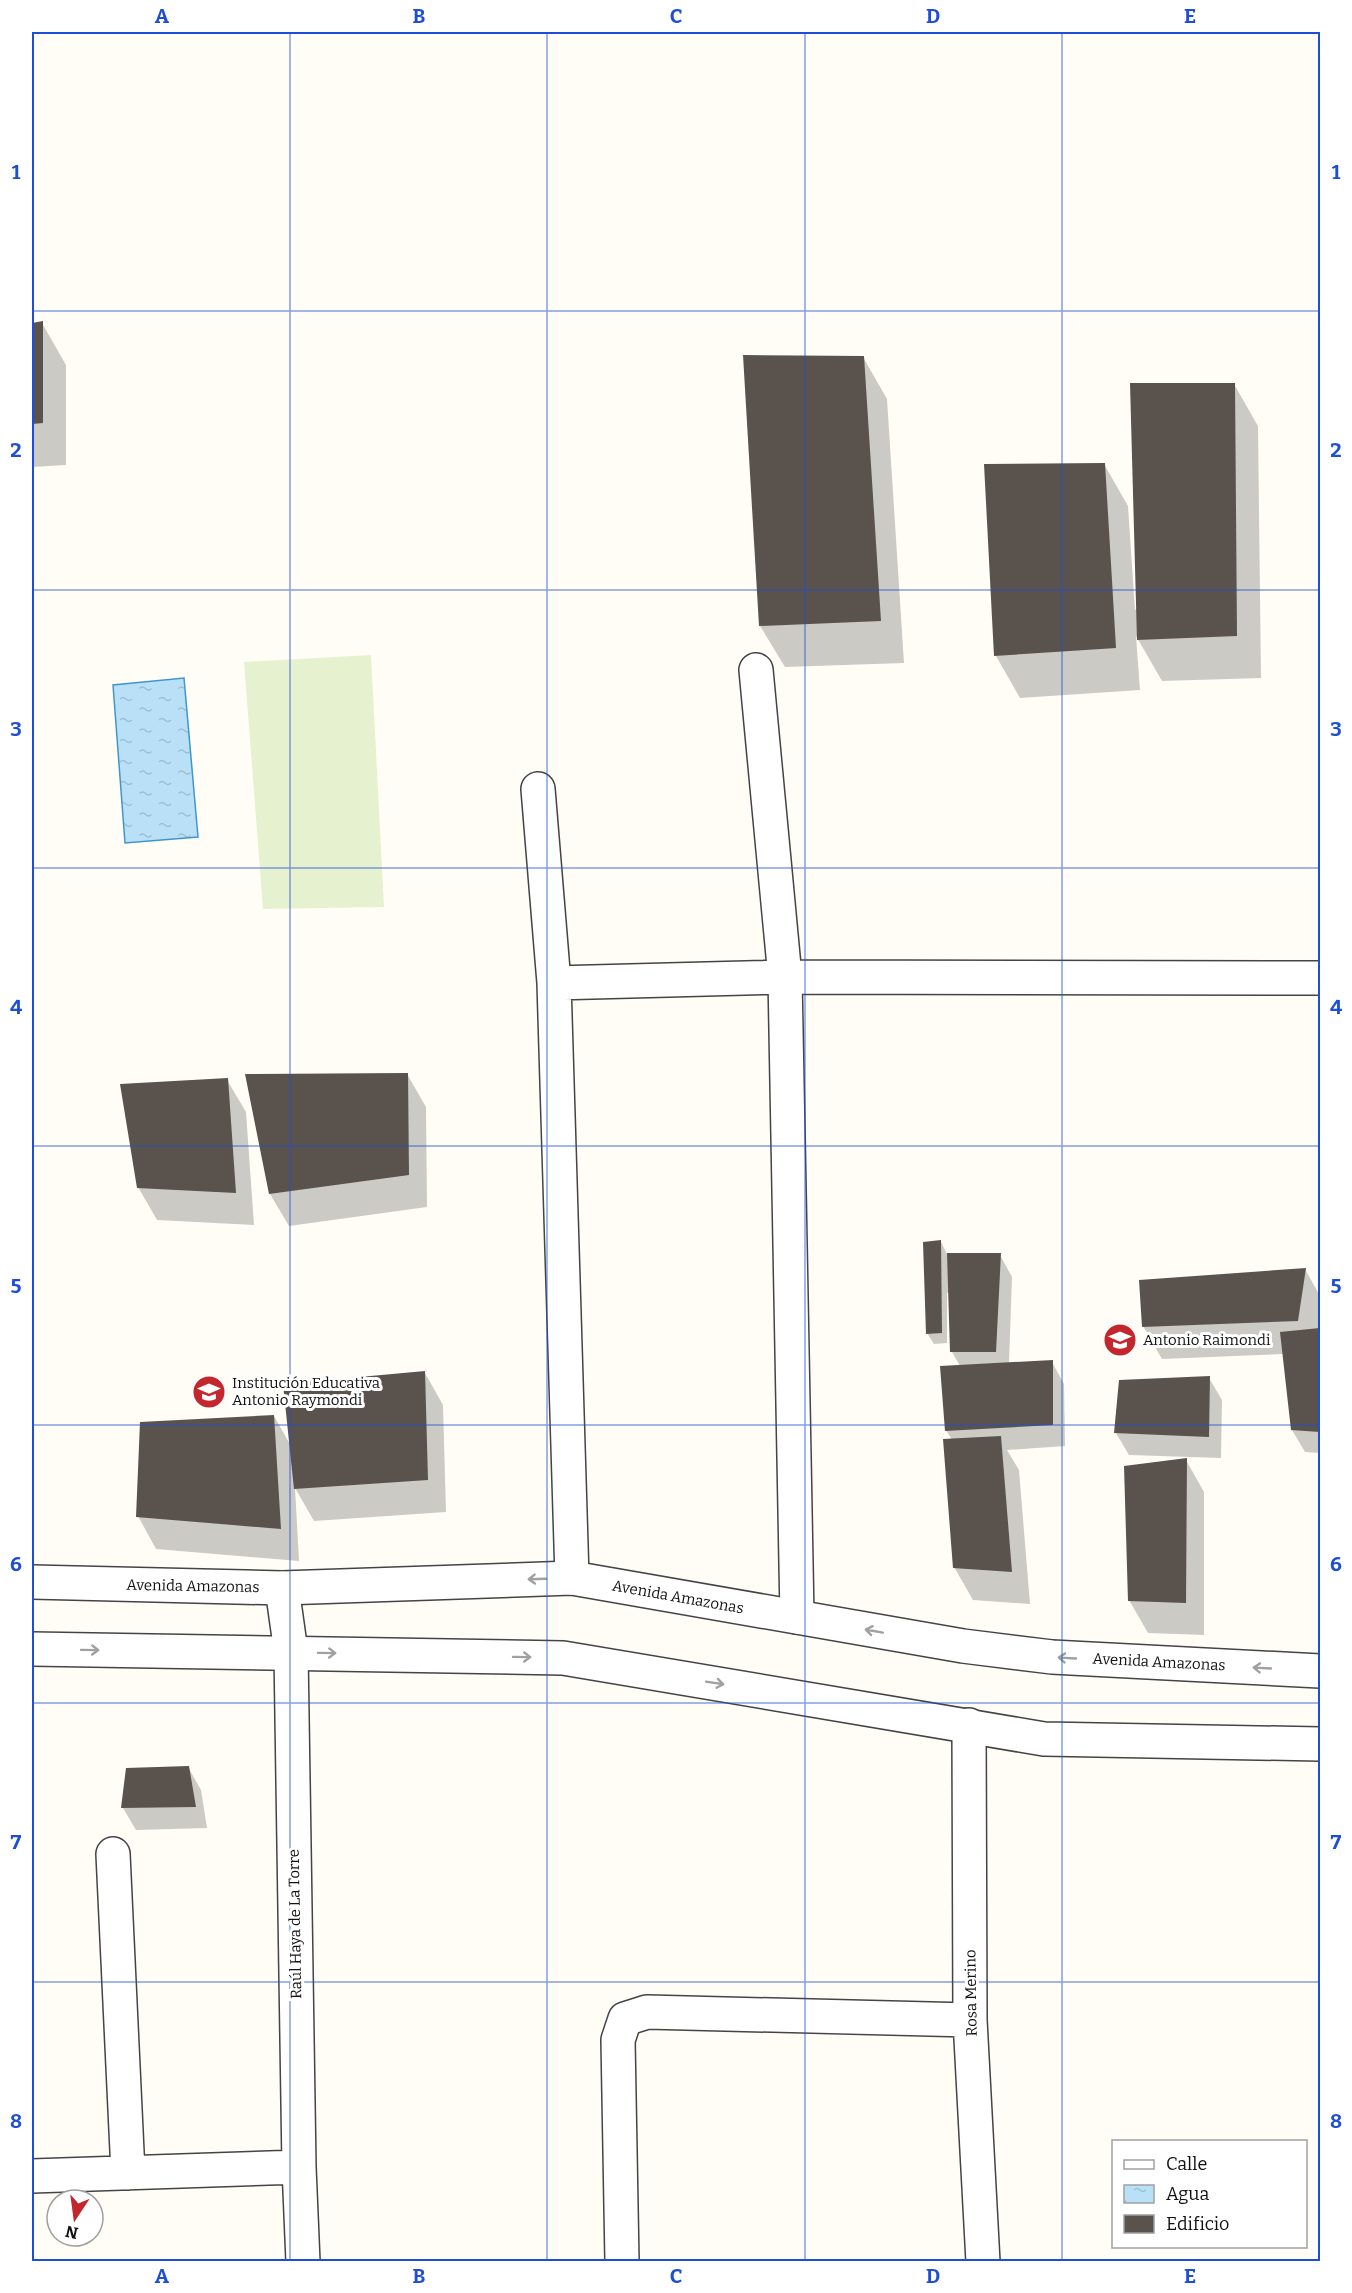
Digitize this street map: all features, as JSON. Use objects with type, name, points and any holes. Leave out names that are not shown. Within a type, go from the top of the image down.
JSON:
[{"type":"street","points":[[756,670],[785,977],[797,1617]]},
{"type":"street","points":[[538,789],[554,983],[572,1578]]},
{"type":"street","points":[[554,983],[785,977],[1320,978]]},
{"type":"street","name":"Avenida Amazonas","points":[[32,1582],[282,1588],[572,1578],[963,1646],[1052,1657],[1320,1671]]},
{"type":"street","name":"Raúl Haya de La Torre","points":[[282,1588],[291,1652],[299,2167],[303,2262]]},
{"type":"street","points":[[32,1649],[563,1658],[1044,1739],[1320,1744]]},
{"type":"street","name":"Rosa Merino","points":[[969,1725],[970,2020],[983,2262]]},
{"type":"street","points":[[113,1854],[128,2173]]},
{"type":"street","points":[[622,2262],[618,2040],[625,2019],[647,2012],[970,2020]]},
{"type":"street","points":[[32,2176],[299,2167]]},
{"type":"green space","points":[[371,655],[384,907],[263,909],[244,662]]},
{"type":"water","points":[[184,678],[198,837],[125,843],[113,685]]},
{"type":"building","points":[[43,321],[43,423],[32,424],[32,323]]},
{"type":"building","points":[[743,355],[864,356],[881,621],[759,626]]},
{"type":"building","points":[[1130,383],[1235,383],[1237,636],[1137,640]]},
{"type":"building","points":[[1105,463],[1116,648],[994,656],[984,464]]},
{"type":"building","points":[[408,1073],[409,1175],[269,1194],[245,1074]]},
{"type":"building","points":[[228,1078],[236,1193],[137,1188],[120,1084]]},
{"type":"building","points":[[941,1240],[942,1333],[926,1334],[923,1242]]},
{"type":"building","points":[[947,1253],[1001,1253],[996,1352],[950,1352]]},
{"type":"building","points":[[1306,1268],[1298,1321],[1142,1327],[1139,1280]]},
{"type":"building","points":[[1320,1328],[1320,1432],[1291,1430],[1280,1332]]},
{"type":"building","points":[[1053,1360],[1053,1425],[945,1431],[940,1366]]},
{"type":"building","points":[[425,1371],[428,1480],[294,1489],[283,1384]]},
{"type":"building","points":[[1210,1376],[1209,1437],[1114,1433],[1119,1380]]},
{"type":"building","points":[[274,1415],[281,1529],[136,1517],[140,1422]]},
{"type":"building","points":[[1001,1436],[1012,1572],[953,1568],[943,1439]]},
{"type":"building","points":[[1187,1458],[1186,1603],[1128,1601],[1124,1466]]},
{"type":"building","points":[[189,1766],[196,1807],[121,1808],[126,1768]]},
{"type":"place","name":"Antonio Raimondi","points":[[1120,1340]]},
{"type":"place","name":"Institución Educativa Antonio Raymondi","points":[[209,1392]]}]
